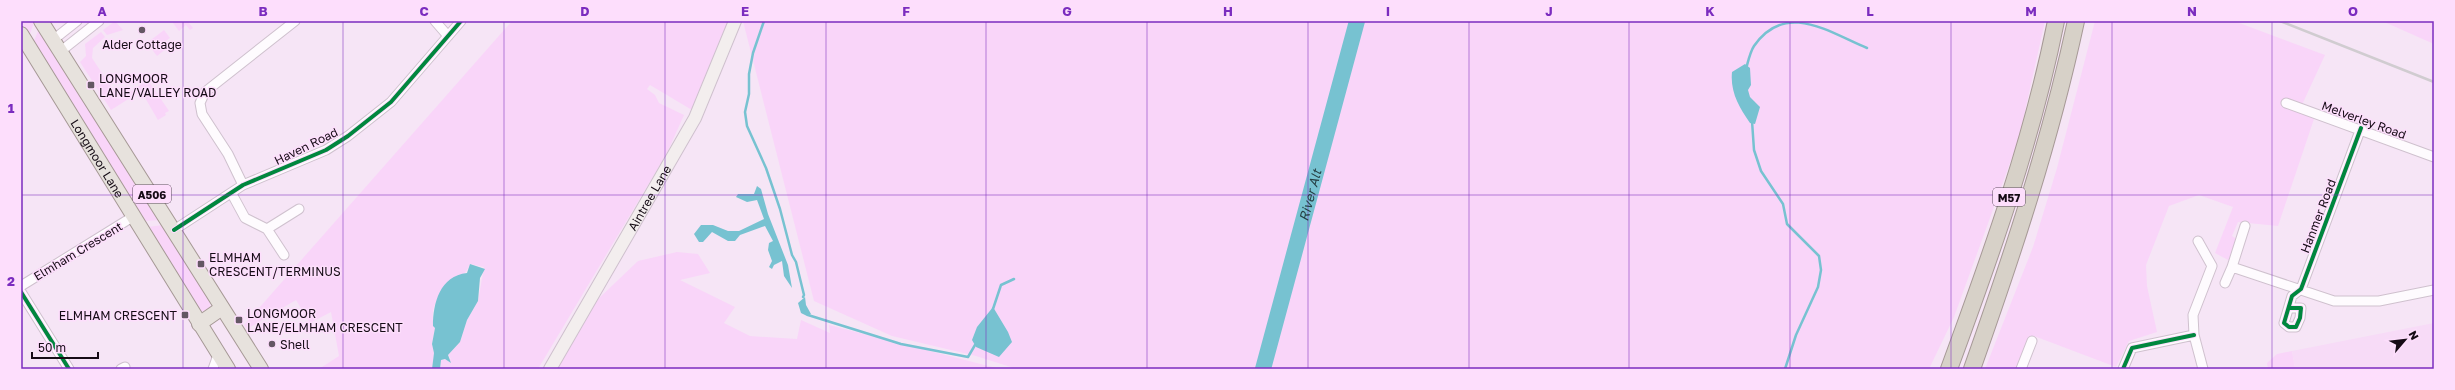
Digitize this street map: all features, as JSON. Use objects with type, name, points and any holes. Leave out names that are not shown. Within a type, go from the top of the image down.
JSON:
[{"type":"highway","name":"M57","points":[[1949,369],[1993,248],[2031,128],[2056,21]]},
{"type":"highway","name":"M57","points":[[1972,369],[2032,195],[2050,134],[2076,21]]},
{"type":"main road","name":"A506","points":[[41,21],[261,369]]},
{"type":"main road","name":"Aintree Lane","points":[[550,369],[695,118],[735,21]]},
{"type":"main road","name":"Longmoor Lane","points":[[21,34],[228,369]]},
{"type":"main road","points":[[199,324],[222,308]]},
{"type":"street","points":[[57,45],[77,21]]},
{"type":"street","points":[[57,45],[99,21]]},
{"type":"street","points":[[243,185],[228,154],[202,114],[200,103],[205,92],[296,21]]},
{"type":"street","points":[[435,21],[448,36]]},
{"type":"street","name":"Haven Road","points":[[174,230],[232,194],[243,185],[326,150],[348,136],[391,102],[461,21]]},
{"type":"street","name":"Melverley Road","points":[[2286,102],[2361,128],[2434,157]]},
{"type":"street","name":"Hanmer Road","points":[[2290,308],[2292,296],[2301,289],[2361,128]]},
{"type":"street","points":[[232,194],[246,218],[267,229],[284,255]]},
{"type":"street","points":[[267,229],[299,209]]},
{"type":"street","name":"Elmham Crescent","points":[[21,286],[134,216]]},
{"type":"street","points":[[2225,283],[2232,268],[2245,226]]},
{"type":"street","points":[[2198,241],[2212,266],[2193,315],[2194,335],[2203,369]]},
{"type":"street","points":[[2232,268],[2301,289],[2321,298],[2347,302],[2379,300],[2434,290]]},
{"type":"street","points":[[21,292],[68,369]]},
{"type":"street","points":[[2123,369],[2132,348],[2194,335]]},
{"type":"street","points":[[2021,369],[2032,341]]},
{"type":"street","points":[[213,369],[218,355]]},
{"type":"shaded area","points":[[21,21],[34,22],[29,37]]},
{"type":"shaded area","points":[[115,21],[123,30],[107,35],[103,30]]},
{"type":"shaded area","points":[[176,21],[191,21],[189,23],[193,28],[190,30],[186,25],[179,31],[173,23]]},
{"type":"shaded area","points":[[512,21],[730,21],[692,110],[650,85],[647,89],[655,95],[659,103],[684,115],[667,153],[538,369],[440,369],[441,360],[451,359],[448,355],[460,342],[467,320],[478,301],[484,267],[470,264],[462,277],[441,296],[434,307],[433,326],[435,328],[432,344],[434,353],[432,369],[319,369],[339,356],[331,312],[310,323],[296,300],[247,329],[244,325]]},
{"type":"shaded area","points":[[743,21],[2045,21],[2019,138],[1954,317],[1929,369],[1017,369],[976,356],[892,336],[814,301]]},
{"type":"shaded area","points":[[2095,21],[2234,21],[2325,55],[2301,107],[2316,113],[2278,226],[2238,222],[2232,236],[2240,241],[2230,261],[2215,253],[2233,207],[2199,195],[2169,206],[2146,265],[2147,286],[2157,332],[2129,341],[2116,367],[2034,336],[2021,369],[1985,369],[2033,247],[2057,168]]},
{"type":"shaded area","points":[[2382,21],[2434,21],[2434,44]]},
{"type":"shaded area","points":[[39,29],[161,220],[144,221],[33,43]]},
{"type":"shaded area","points":[[164,30],[170,38],[163,43],[167,48],[157,56],[147,43]]},
{"type":"shaded area","points":[[101,32],[105,37],[93,48],[92,58],[119,99],[148,80],[169,111],[165,113],[166,115],[158,120],[141,91],[111,110],[80,62],[86,56],[85,44]]},
{"type":"shaded area","points":[[164,225],[210,302],[210,308],[201,312],[196,308],[147,227]]},
{"type":"shaded area","points":[[677,252],[698,254],[710,273],[680,280],[735,307],[724,323],[750,336],[797,339],[801,320],[830,333],[829,325],[1000,369],[556,369],[595,302],[638,261]]},
{"type":"shaded area","points":[[2434,323],[2434,369],[2295,369],[2292,351]]},
{"type":"shaded area","points":[[2292,351],[2295,369],[2268,369],[2267,363],[2277,354]]},
{"type":"water","points":[[1745,64],[1750,68],[1751,85],[1748,90],[1750,97],[1760,107],[1755,124],[1750,123],[1742,111],[1732,86],[1732,72]]},
{"type":"water","points":[[757,186],[761,189],[768,214],[788,265],[792,288],[784,276],[782,261],[774,265],[772,269],[769,267],[772,261],[768,250],[769,243],[773,241],[765,226],[740,235],[735,241],[728,241],[712,232],[703,242],[699,242],[694,234],[701,225],[713,225],[728,231],[739,231],[764,219],[757,200],[747,202],[736,197],[738,194],[754,194]]},
{"type":"water","points":[[470,264],[485,269],[480,278],[478,301],[467,320],[460,342],[448,355],[451,363],[445,359],[441,360],[440,369],[432,369],[434,353],[432,344],[435,328],[433,326],[433,317],[437,300],[444,285],[450,279],[467,273]]},
{"type":"water","points":[[805,297],[806,305],[811,314],[807,316],[801,313],[798,303]]},
{"type":"water","points":[[993,307],[1008,332],[1012,342],[999,357],[976,347],[972,340],[977,327]]},
{"type":"waterway","points":[[764,21],[753,53],[749,74],[749,94],[745,112],[747,126],[766,168],[780,209],[792,255],[796,262],[804,295],[803,297]]},
{"type":"waterway","name":"River Alt","points":[[1263,369],[1357,21]]},
{"type":"waterway","points":[[1746,69],[1754,46],[1767,32],[1780,25],[1794,22],[1809,24],[1867,48]]},
{"type":"waterway","points":[[1752,121],[1754,150],[1761,171],[1783,204],[1787,224],[1819,256],[1821,270],[1818,287],[1796,335],[1785,369]]},
{"type":"waterway","points":[[993,309],[1001,285],[1014,279]]},
{"type":"waterway","points":[[808,315],[901,344],[968,357],[975,345]]},
{"type":"railway","points":[[2280,21],[2434,82]]},
{"type":"cycle path","points":[[174,230],[243,185],[326,150],[348,136],[391,102],[461,21]]},
{"type":"cycle path","points":[[2290,308],[2301,308],[2300,318],[2296,327],[2289,327],[2284,323],[2292,296],[2301,289],[2361,128]]},
{"type":"cycle path","points":[[21,292],[69,369]]},
{"type":"cycle path","points":[[2123,369],[2132,348],[2194,335]]},
{"type":"place","name":"Alder Cottage","points":[[142,30]]},
{"type":"place","name":"LONGMOOR LANE/VALLEY ROAD","points":[[91,85]]},
{"type":"place","name":"ELMHAM CRESCENT/TERMINUS","points":[[201,264]]},
{"type":"place","name":"ELMHAM CRESCENT","points":[[185,315]]},
{"type":"place","name":"LONGMOOR LANE/ELMHAM CRESCENT","points":[[239,320]]},
{"type":"place","name":"Shell","points":[[272,344]]}]
